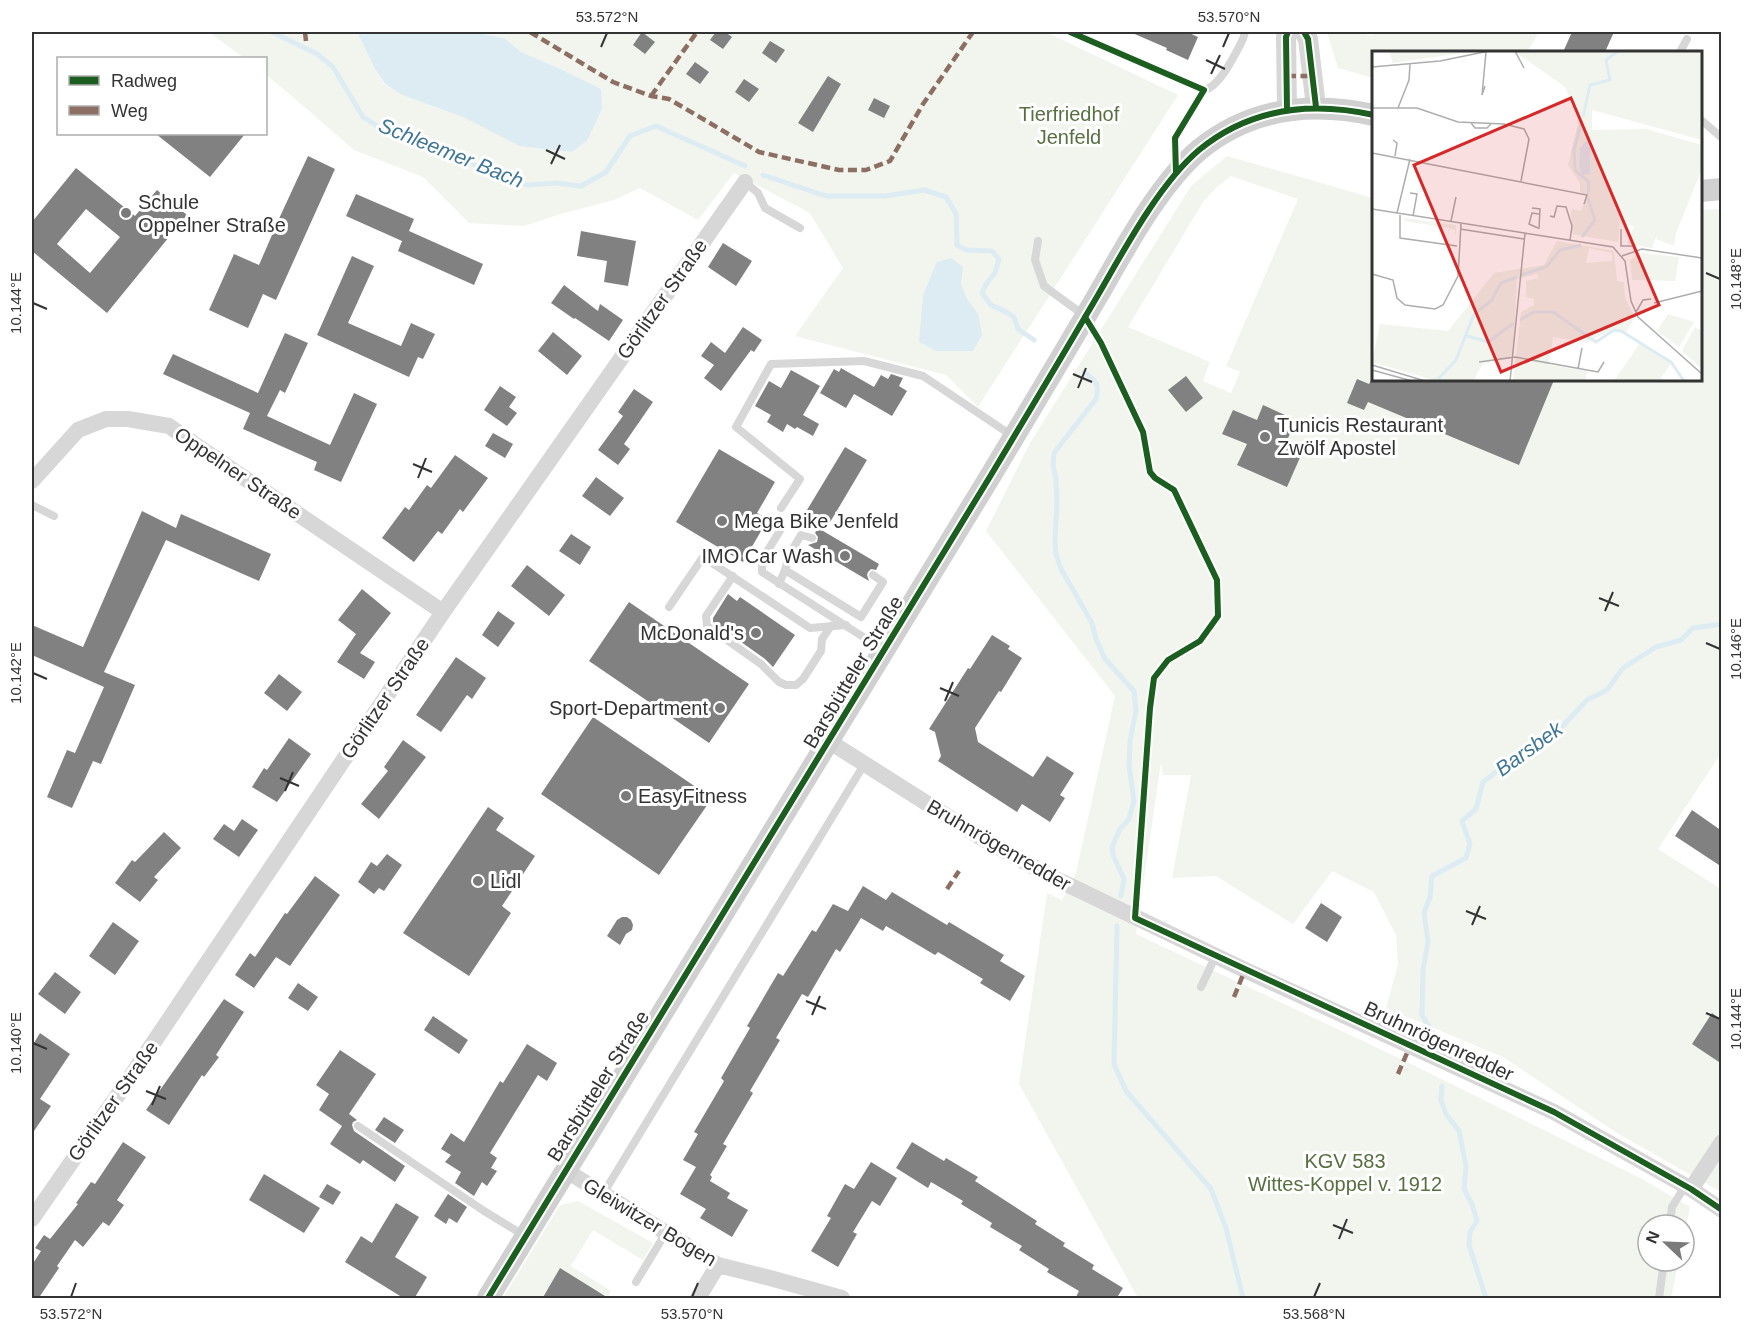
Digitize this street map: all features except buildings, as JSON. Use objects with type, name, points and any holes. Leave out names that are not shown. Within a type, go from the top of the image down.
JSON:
[{"type":"main road","name":"Barsbütteler Straße","points":[[488,1299],[565,1170],[830,742],[1142,222],[1176,173],[1216,138],[1252,120],[1287,110],[1316,107],[1337,108],[1372,115]]},
{"type":"main road","points":[[1702,191],[1722,189]]},
{"type":"street","points":[[1287,110],[1286,37],[1288,32]]},
{"type":"street","points":[[1304,32],[1308,39],[1316,107]]},
{"type":"street","name":"Görlitzer Straße","points":[[32,1220],[136,1070],[443,612],[745,182]]},
{"type":"street","name":"Oppelner Straße","points":[[32,481],[78,430],[106,419],[128,419],[169,426],[443,612]]},
{"type":"street","name":"Bruhnrögenredder","points":[[830,742],[980,837],[1050,876],[1554,1113],[1688,1187],[1722,1210]]},
{"type":"street","points":[[1688,1187],[1722,1142]]},
{"type":"street","name":"Gleiwitzer Bogen","points":[[565,1170],[718,1265],[842,1299]]},
{"type":"street","points":[[698,1299],[718,1265]]},
{"type":"lane","points":[[1091,41],[1204,90],[1211,89],[1217,82],[1244,39],[1245,32]]},
{"type":"lane","points":[[1681,51],[1687,39]]},
{"type":"lane","points":[[1702,120],[1722,138]]},
{"type":"lane","points":[[745,182],[758,193],[765,208],[800,228]]},
{"type":"lane","points":[[1038,241],[1035,260],[1044,286],[1085,317]]},
{"type":"lane","points":[[781,508],[801,479],[736,428],[771,364],[864,361],[923,376],[1014,437]]},
{"type":"lane","points":[[32,505],[54,516]]},
{"type":"lane","points":[[780,529],[762,560],[762,572],[885,651]]},
{"type":"lane","points":[[779,584],[789,555],[801,535],[812,538]]},
{"type":"lane","points":[[669,607],[704,557],[810,628],[846,626]]},
{"type":"lane","points":[[785,570],[861,617],[884,582],[873,575]]},
{"type":"lane","points":[[733,576],[706,616],[706,626],[761,664],[779,682],[796,685],[803,679],[821,651],[822,639],[831,626]]},
{"type":"lane","points":[[603,1194],[865,763]]},
{"type":"lane","points":[[1201,987],[1216,955]]},
{"type":"lane","points":[[358,1126],[484,1211],[526,1236]]},
{"type":"lane","points":[[1671,1213],[1672,1207],[1688,1187]]},
{"type":"lane","points":[[636,1281],[665,1234]]},
{"type":"lane","points":[[1659,1299],[1662,1273]]},
{"type":"green space","name":"Tierfriedhof Jenfeld","points":[[209,32],[357,32],[384,84],[402,95],[463,117],[519,146],[572,152],[587,141],[602,109],[558,68],[521,52],[504,38],[473,32],[1046,32],[1178,95],[978,407],[946,375],[795,336],[843,268],[810,213],[734,173],[698,220],[640,188],[614,200],[524,226],[469,223],[423,177],[354,150],[267,76],[267,57],[243,57]]},
{"type":"green space","points":[[1327,32],[1372,35],[1376,32],[1539,32],[1528,51],[1372,51],[1372,78],[1338,68]]},
{"type":"green space","name":"KGV 583 Wittes-Koppel v. 1912","points":[[1227,156],[1372,198],[1372,381],[1702,381],[1702,210],[1721,209],[1721,753],[1658,849],[1721,889],[1721,1192],[1617,1133],[1503,1057],[1386,1008],[1398,964],[1396,935],[1374,892],[1332,871],[1293,924],[1216,876],[1172,878],[1191,775],[1163,775],[1161,762],[1136,934],[1403,1060],[1642,1179],[1690,1207],[1689,1213],[1636,1213],[1636,1273],[1676,1273],[1671,1298],[1138,1298],[1019,1084],[1047,893],[1062,900],[1076,873],[1115,696],[986,531],[1030,443],[1191,186]],"holes":[[[1231,176],[1298,199],[1226,366],[1240,372],[1231,393],[1203,381],[1210,362],[1128,327],[1203,202]]]},
{"type":"green space","points":[[578,1201],[653,1243],[643,1260],[593,1230],[571,1266],[611,1291],[608,1297],[560,1268],[542,1298],[503,1298],[560,1205]]},
{"type":"shaded area","points":[[357,32],[473,32],[504,38],[521,52],[601,89],[602,109],[587,141],[572,152],[519,146],[463,117],[402,95],[385,84]]},
{"type":"shaded area","points":[[951,258],[963,267],[961,284],[967,299],[978,314],[982,335],[973,351],[936,351],[919,342],[923,295],[937,262]]},
{"type":"waterway","name":"Schleemer Bach","points":[[272,32],[317,54],[333,67],[363,117],[387,132],[424,143],[446,146],[482,170],[503,175],[527,185],[556,183],[581,186],[606,172],[630,136],[656,126],[745,166]]},
{"type":"waterway","name":"Schleemer Bach","points":[[763,175],[826,196],[885,196],[924,190],[946,197],[956,214],[957,245],[966,250],[992,251],[999,259],[995,273],[982,293],[991,305],[1014,317],[1018,329],[1034,340]]},
{"type":"waterway","name":"Schleemer Bach","points":[[1084,372],[1092,378],[1098,389],[1096,399],[1054,453],[1053,466],[1057,501],[1055,541],[1061,569],[1092,623],[1105,659],[1134,691],[1136,711],[1130,741],[1129,765],[1134,801],[1129,819],[1120,829],[1112,847],[1113,855],[1124,879],[1121,896]]},
{"type":"waterway","name":"Barsbek","points":[[1435,1037],[1422,1015],[1423,970],[1428,942],[1424,913],[1430,897],[1432,876],[1466,858],[1470,844],[1462,821],[1476,809],[1483,782],[1516,757],[1558,731],[1587,700],[1607,690],[1623,668],[1656,647],[1681,640],[1693,628],[1722,624]]},
{"type":"waterway","name":"Schleemer Bach","points":[[1117,926],[1114,1064],[1126,1091],[1211,1189],[1226,1228],[1243,1298]]},
{"type":"waterway","name":"Barsbek","points":[[1442,1086],[1441,1100],[1446,1114],[1459,1131],[1466,1166],[1464,1189],[1477,1221],[1470,1232],[1469,1245],[1486,1298]]},
{"type":"marked path","points":[[305,32],[306,41]]},
{"type":"marked path","points":[[530,32],[613,82],[651,96],[669,99],[759,152],[839,170],[866,170],[890,161],[923,104],[973,32]]},
{"type":"marked path","points":[[651,96],[697,32]]},
{"type":"marked path","points":[[1287,76],[1312,76]]},
{"type":"marked path","points":[[947,889],[959,871]]},
{"type":"marked path","points":[[1234,997],[1245,970]]},
{"type":"marked path","points":[[1398,1074],[1410,1046]]},
{"type":"cycle path","points":[[1070,32],[1204,90],[1175,138],[1176,173]]},
{"type":"cycle path","points":[[1287,110],[1286,37],[1288,32]]},
{"type":"cycle path","points":[[1304,32],[1308,39],[1316,107]]},
{"type":"cycle path","points":[[488,1298],[929,578],[1156,199],[1184,164],[1199,150],[1239,125],[1260,117],[1304,109],[1327,109],[1372,115]]},
{"type":"cycle path","points":[[1085,317],[1101,343],[1143,432],[1150,472],[1174,490],[1217,580],[1218,616],[1200,641],[1168,660],[1154,678],[1135,918],[1554,1112],[1691,1189],[1722,1210]]},
{"type":"place","name":"Schule Oppelner Straße","points":[[126,213]]},
{"type":"place","name":"Tunicis Restaurant Zwölf Apostel","points":[[1265,437]]},
{"type":"place","name":"Mega Bike Jenfeld","points":[[722,521]]},
{"type":"place","name":"IMO Car Wash","points":[[845,556]]},
{"type":"place","name":"McDonald's","points":[[756,633]]},
{"type":"place","name":"Sport-Department","points":[[720,708]]},
{"type":"place","name":"EasyFitness","points":[[626,796]]},
{"type":"place","name":"Lidl","points":[[478,881]]}]
